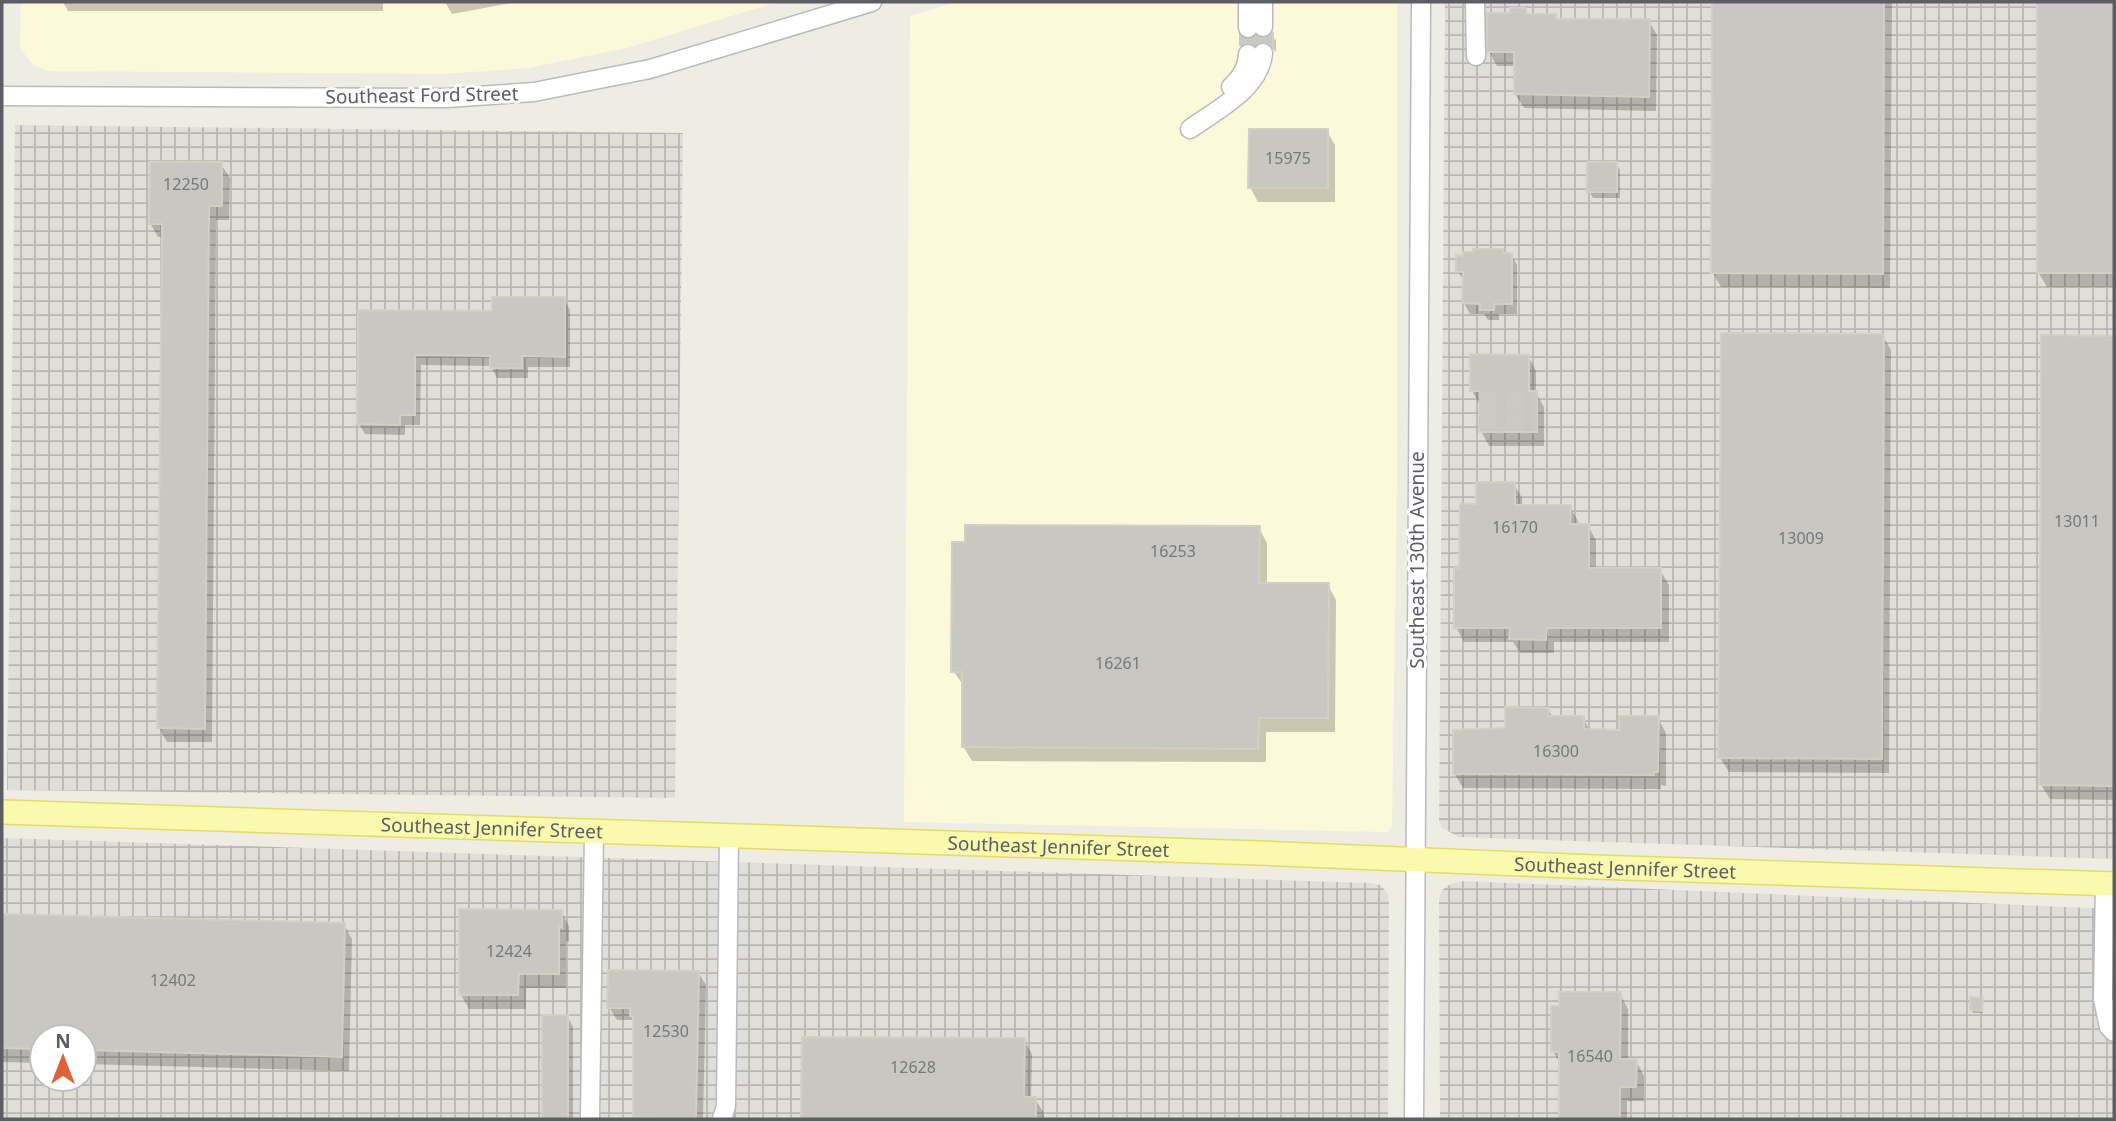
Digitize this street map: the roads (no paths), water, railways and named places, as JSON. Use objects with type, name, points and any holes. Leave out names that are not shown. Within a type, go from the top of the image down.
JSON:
[{"type":"main road","name":"Southeast Jennifer Street","points":[[2,812],[2110,884]]},
{"type":"street","name":"Southeast Ford Street","points":[[2,96],[447,98],[534,92],[650,69],[872,2]]},
{"type":"street","points":[[1248,2],[1255,28],[1263,2]]},
{"type":"street","name":"Southeast 130th Avenue","points":[[1413,1119],[1421,2]]},
{"type":"street","points":[[1475,2],[1476,56]]},
{"type":"street","points":[[1190,122],[1242,76],[1255,54]]},
{"type":"street","points":[[590,1119],[594,831]]},
{"type":"street","points":[[722,1119],[726,1106],[729,835]]},
{"type":"street","points":[[2110,884],[2104,999],[2109,1027],[2114,1032]]},
{"type":"tunnel","points":[[1248,28],[1248,54]]},
{"type":"tunnel","points":[[1479,401],[1537,402]]},
{"type":"tunnel","points":[[1479,419],[1537,421]]}]
